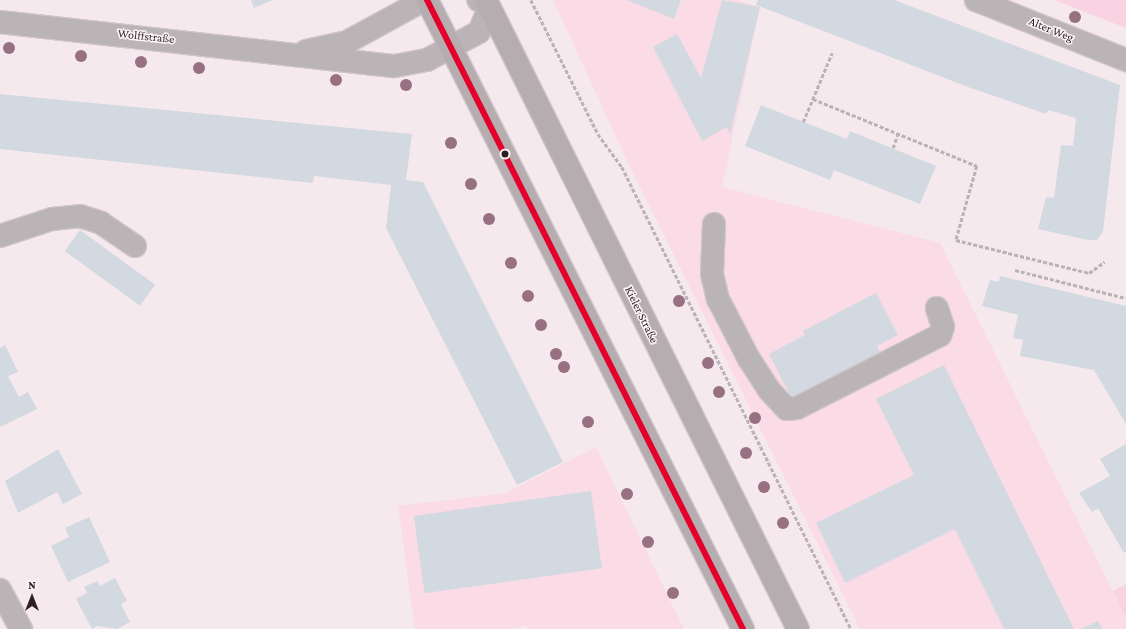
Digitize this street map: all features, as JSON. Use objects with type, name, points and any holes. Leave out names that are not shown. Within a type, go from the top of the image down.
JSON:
[{"type":"main road","points":[[426,0],[743,629]]},
{"type":"main road","name":"Kieler Straße","points":[[483,1],[798,629]]},
{"type":"street","name":"Wolffstraße","points":[[291,53],[347,42],[426,0]]},
{"type":"street","name":"Alter Weg","points":[[976,0],[1126,60]]},
{"type":"street","name":"Wolffstraße","points":[[0,22],[291,53],[383,66],[411,64],[452,49],[478,32],[486,22],[483,1]]},
{"type":"street","points":[[0,236],[52,219],[80,216],[101,223],[135,246]]},
{"type":"street","points":[[714,224],[712,274],[718,299],[749,359],[768,390],[787,409],[797,408],[940,335],[943,327],[937,308]]},
{"type":"street","points":[[0,590],[21,629]]},
{"type":"path","points":[[531,0],[598,134],[622,167],[851,629]]},
{"type":"path","points":[[803,122],[832,53]]},
{"type":"path","points":[[813,99],[977,166],[956,240],[1089,273],[1104,262]]},
{"type":"path","points":[[893,148],[898,133]]},
{"type":"path","points":[[1015,270],[1126,298]]},
{"type":"shaded area","points":[[553,0],[737,0],[760,7],[722,187],[940,243],[1126,618],[1126,629],[860,629],[629,165]]},
{"type":"shaded area","points":[[1054,0],[1126,0],[1126,28]]},
{"type":"shaded area","points":[[596,447],[684,629],[527,629],[526,625],[511,629],[415,629],[398,506],[506,493]]},
{"type":"shaded area","points":[[1126,584],[1126,618],[1113,591]]},
{"type":"building","points":[[251,0],[273,0],[254,8]]},
{"type":"building","points":[[627,0],[681,0],[674,19]]},
{"type":"building","points":[[722,0],[760,7],[730,135],[727,127],[702,141],[653,47],[677,34],[701,78]]},
{"type":"building","points":[[758,0],[894,0],[1120,85],[1103,232],[1097,240],[1088,240],[1038,229],[1046,197],[1054,198],[1061,145],[1073,146],[1076,118],[1048,110],[1046,114],[968,87],[756,5]]},
{"type":"building","points":[[0,94],[412,134],[406,180],[423,182],[563,462],[517,485],[386,228],[391,185],[314,176],[313,183],[0,149]]},
{"type":"building","points":[[761,105],[847,139],[850,131],[936,166],[920,204],[834,170],[830,180],[745,146]]},
{"type":"building","points":[[80,230],[155,285],[140,306],[65,251]]},
{"type":"building","points":[[1000,276],[1126,306],[1126,424],[1094,370],[1020,356],[1023,340],[1013,338],[1018,315],[982,306],[990,280],[999,282]]},
{"type":"building","points":[[876,293],[898,335],[877,346],[882,356],[793,401],[769,354],[805,335],[803,331]]},
{"type":"building","points":[[5,345],[18,372],[8,376],[19,397],[28,392],[37,409],[0,427],[0,348]]},
{"type":"building","points":[[944,365],[1074,629],[1004,629],[955,529],[845,583],[816,523],[914,475],[876,399]]},
{"type":"building","points":[[1126,444],[1126,552],[1124,553],[1098,508],[1092,512],[1079,493],[1110,476],[1100,459]]},
{"type":"building","points":[[58,449],[82,494],[63,504],[57,492],[18,513],[5,481]]},
{"type":"building","points":[[591,491],[602,568],[425,593],[414,516]]},
{"type":"building","points":[[89,517],[110,562],[68,582],[51,546],[69,537],[65,528]]},
{"type":"building","points":[[115,578],[127,601],[121,604],[130,622],[117,629],[97,626],[92,629],[76,599],[87,593],[84,587],[97,581],[100,586]]},
{"type":"building","points":[[1098,621],[1102,629],[1081,629]]},
{"type":"transit line","points":[[427,0],[743,629]]}]
